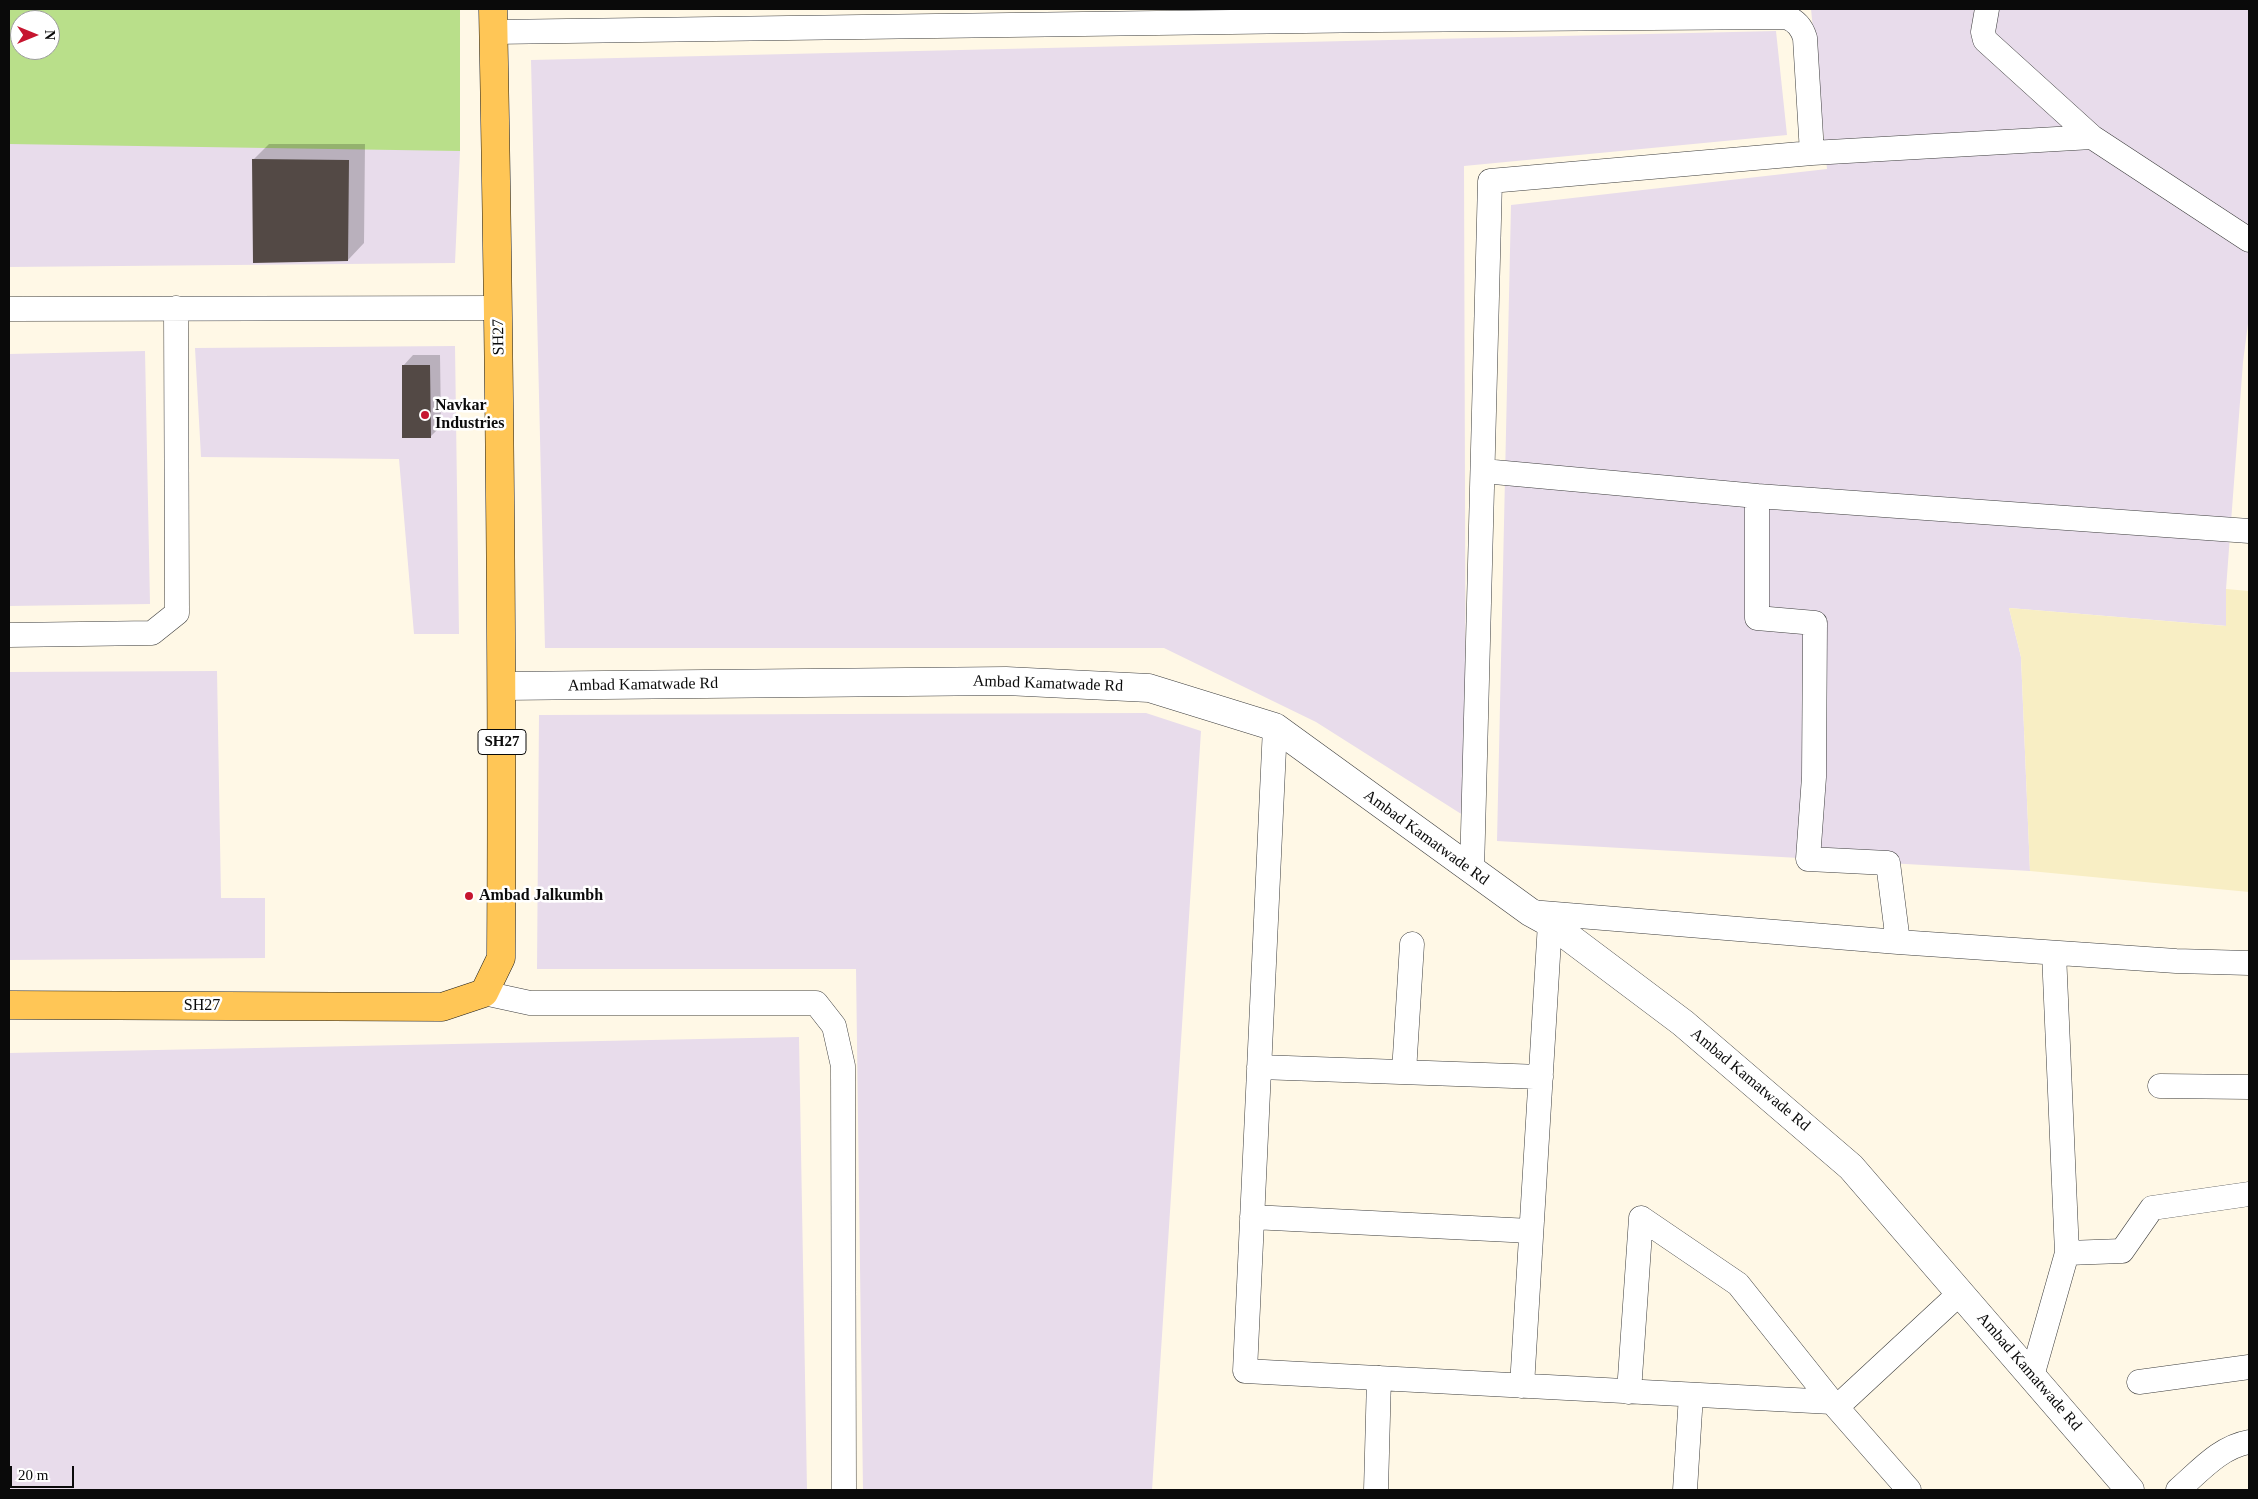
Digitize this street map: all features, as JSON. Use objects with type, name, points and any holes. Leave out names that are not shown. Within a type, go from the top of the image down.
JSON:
[{"type":"main road","name":"SH27","points":[[9,1004],[442,1007],[484,993],[501,958],[503,686],[499,308],[493,21]]},
{"type":"street","points":[[1987,9],[1983,32],[1985,40],[2092,138],[2249,240]]},
{"type":"street","points":[[493,21],[1378,14],[1786,17],[1793,19],[1800,26],[1805,38],[1812,152]]},
{"type":"street","points":[[1472,871],[1490,181],[1812,152],[2092,138]]},
{"type":"street","points":[[9,635],[152,633],[176,613],[176,308]]},
{"type":"street","points":[[9,309],[499,308]]},
{"type":"street","points":[[1483,471],[1757,496],[2249,531]]},
{"type":"street","points":[[1757,496],[1757,618],[1815,623],[1814,777],[1808,859],[1888,863],[1898,942]]},
{"type":"street","name":"Ambad Kamatwade Rd","points":[[503,686],[1006,681],[1149,688],[1275,727],[1683,1023],[1852,1167],[2130,1490]]},
{"type":"street","points":[[1275,727],[1244,1372],[1691,1395],[1835,1405],[1960,1293]]},
{"type":"street","points":[[1522,1386],[1541,1077],[1540,918],[2176,961],[2249,963]]},
{"type":"street","points":[[1404,1072],[1412,944]]},
{"type":"street","points":[[2032,1376],[2067,1253],[2054,953]]},
{"type":"street","points":[[484,993],[530,1003],[816,1003],[834,1026],[844,1066],[844,1490]]},
{"type":"street","points":[[1259,1067],[1541,1077]]},
{"type":"street","points":[[2160,1086],[2249,1087]]},
{"type":"street","points":[[2067,1253],[2122,1251],[2152,1208],[2249,1194]]},
{"type":"street","points":[[1252,1217],[1531,1231]]},
{"type":"street","points":[[1629,1392],[1641,1218],[1738,1284],[1835,1405],[1909,1490]]},
{"type":"street","points":[[2139,1382],[2249,1367]]},
{"type":"street","points":[[1376,1490],[1379,1378]]},
{"type":"street","points":[[1685,1490],[1691,1395]]},
{"type":"street","points":[[2178,1490],[2218,1455],[2233,1445],[2249,1442]]},
{"type":"shaded area","points":[[9,9],[460,9],[460,151],[455,263],[9,267]]},
{"type":"shaded area","points":[[1811,9],[2249,9],[2249,316],[2243,362],[2226,589],[2227,626],[2009,608],[2021,657],[2030,871],[1497,841],[1511,205],[1827,169]]},
{"type":"shaded area","points":[[1776,31],[1787,135],[1464,166],[1466,817],[1316,722],[1164,648],[545,648],[531,60]]},
{"type":"shaded area","points":[[455,346],[459,634],[414,634],[399,459],[201,457],[195,348]]},
{"type":"shaded area","points":[[145,351],[150,604],[9,606],[9,354]]},
{"type":"shaded area","points":[[2226,589],[2249,591],[2249,892],[2030,871],[2021,657],[2009,608],[2226,626]]},
{"type":"shaded area","points":[[217,671],[221,898],[265,898],[265,958],[9,960],[9,672]]},
{"type":"shaded area","points":[[1146,713],[1201,731],[1152,1490],[863,1490],[856,969],[537,969],[539,715]]},
{"type":"shaded area","points":[[799,1037],[807,1490],[9,1490],[9,1053]]},
{"type":"green space","points":[[9,9],[460,9],[460,151],[9,144]]},
{"type":"building","points":[[252,159],[349,160],[348,261],[253,263]]},
{"type":"building","points":[[402,365],[430,365],[431,438],[402,438]]},
{"type":"place","name":"Navkar Industries","points":[[425,415]]},
{"type":"place","name":"Ambad Jalkumbh","points":[[469,896]]}]
